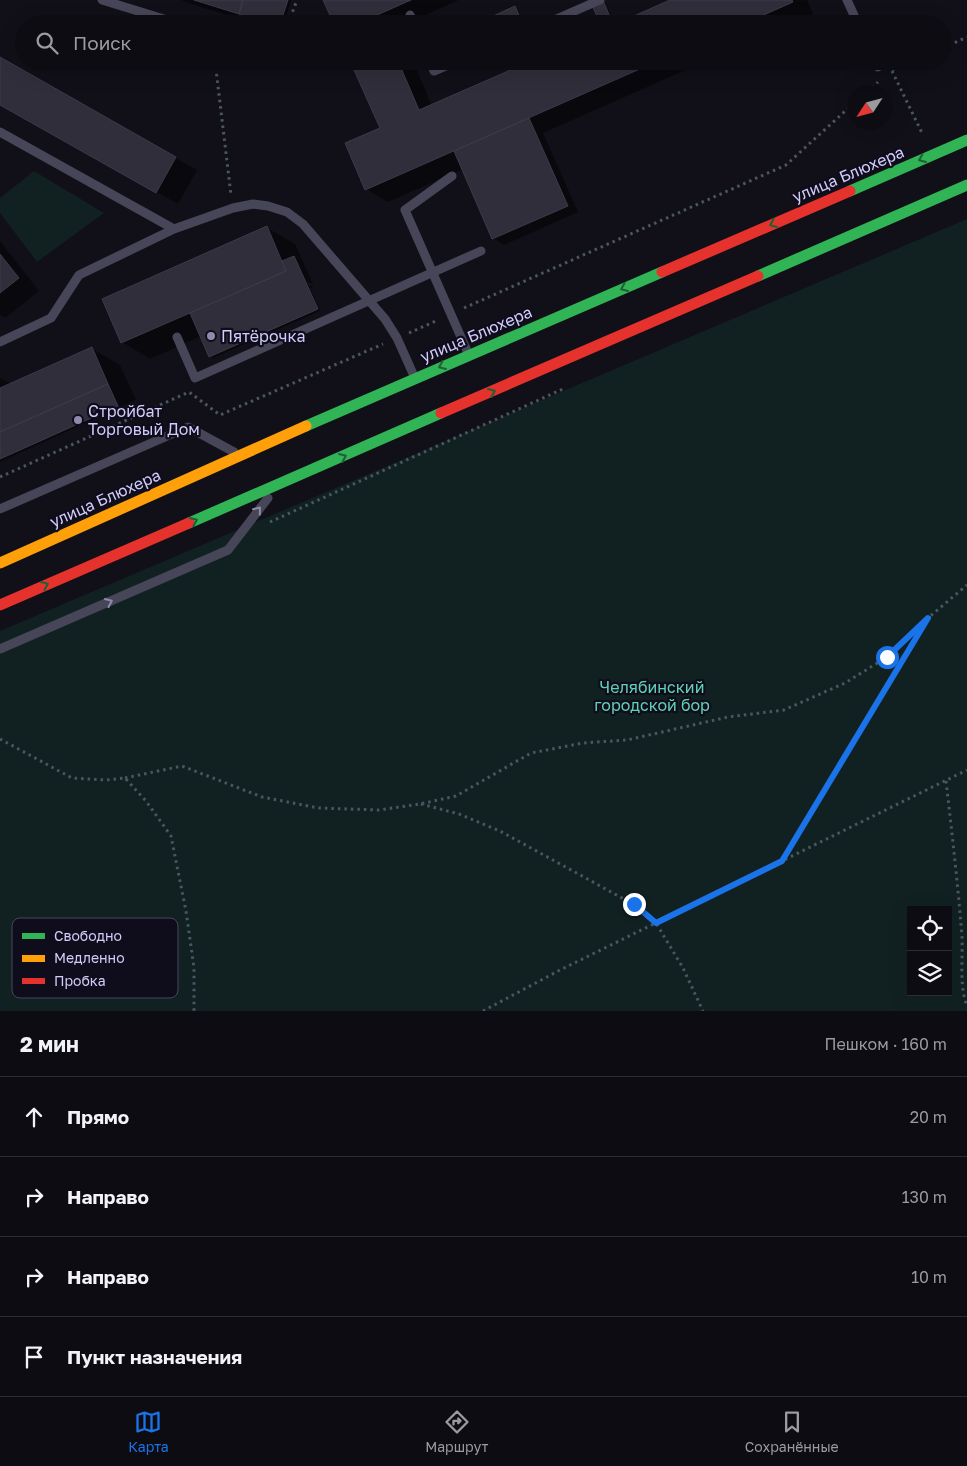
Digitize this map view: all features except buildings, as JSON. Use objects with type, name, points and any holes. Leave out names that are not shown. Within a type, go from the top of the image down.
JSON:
[{"type":"main road","name":"улица Блюхера","points":[[0,563],[238,455],[967,140]]},
{"type":"main road","points":[[0,605],[967,185]]},
{"type":"lane","points":[[102,0],[151,15]]},
{"type":"lane","points":[[565,15],[600,0]]},
{"type":"lane","points":[[847,0],[854,15]]},
{"type":"lane","points":[[0,132],[174,229]]},
{"type":"lane","points":[[452,176],[405,210],[469,355]]},
{"type":"lane","points":[[0,342],[51,318],[79,275],[174,229],[233,208],[253,204],[287,212],[303,224],[385,319],[397,338],[415,378]]},
{"type":"lane","points":[[177,337],[195,378],[480,251]]},
{"type":"lane","points":[[0,509],[188,427],[238,455]]},
{"type":"lane","points":[[0,649],[228,550],[279,485]]},
{"type":"path","points":[[291,15],[297,0]]},
{"type":"path","points":[[952,44],[967,37]]},
{"type":"path","points":[[216,70],[233,208]]},
{"type":"path","points":[[892,70],[924,138]]},
{"type":"path","points":[[0,740],[72,778],[106,780],[125,778],[182,766],[262,797],[318,808],[379,810],[420,804],[456,796],[531,754],[583,743],[627,740],[728,717],[784,710],[845,683],[887,657],[928,618],[967,585]]},
{"type":"path","points":[[782,861],[928,618]]},
{"type":"path","points":[[483,1011],[560,970],[967,770]]},
{"type":"path","points":[[125,778],[146,802],[171,836],[186,911],[194,968],[194,1011]]},
{"type":"path","points":[[946,781],[956,866],[964,996],[967,1006]]},
{"type":"path","points":[[420,804],[459,814],[500,831],[634,904],[656,923],[682,968],[703,1011]]},
{"type":"green space","points":[[34,171],[104,213],[37,262],[0,213],[0,198]]},
{"type":"green space","name":"Челябинский городской бор","points":[[967,219],[967,1011],[0,1011],[0,631]]},
{"type":"traffic: fast","points":[[850,191],[967,140]]},
{"type":"traffic: fast","points":[[758,276],[967,185]]},
{"type":"traffic: fast","points":[[306,426],[662,272]]},
{"type":"traffic: fast","points":[[189,523],[441,413]]},
{"type":"traffic: slow","points":[[0,563],[306,426]]},
{"type":"traffic: jam","points":[[662,272],[850,191]]},
{"type":"traffic: jam","points":[[441,413],[758,276]]},
{"type":"traffic: jam","points":[[0,605],[189,523]]},
{"type":"place","name":"Пятёрочка","points":[[211,336]]},
{"type":"place","name":"Стройбат Торговый Дом","points":[[78,420]]},
{"type":"route","points":[[634,904],[656,923],[782,861],[928,618],[887,657]]}]
